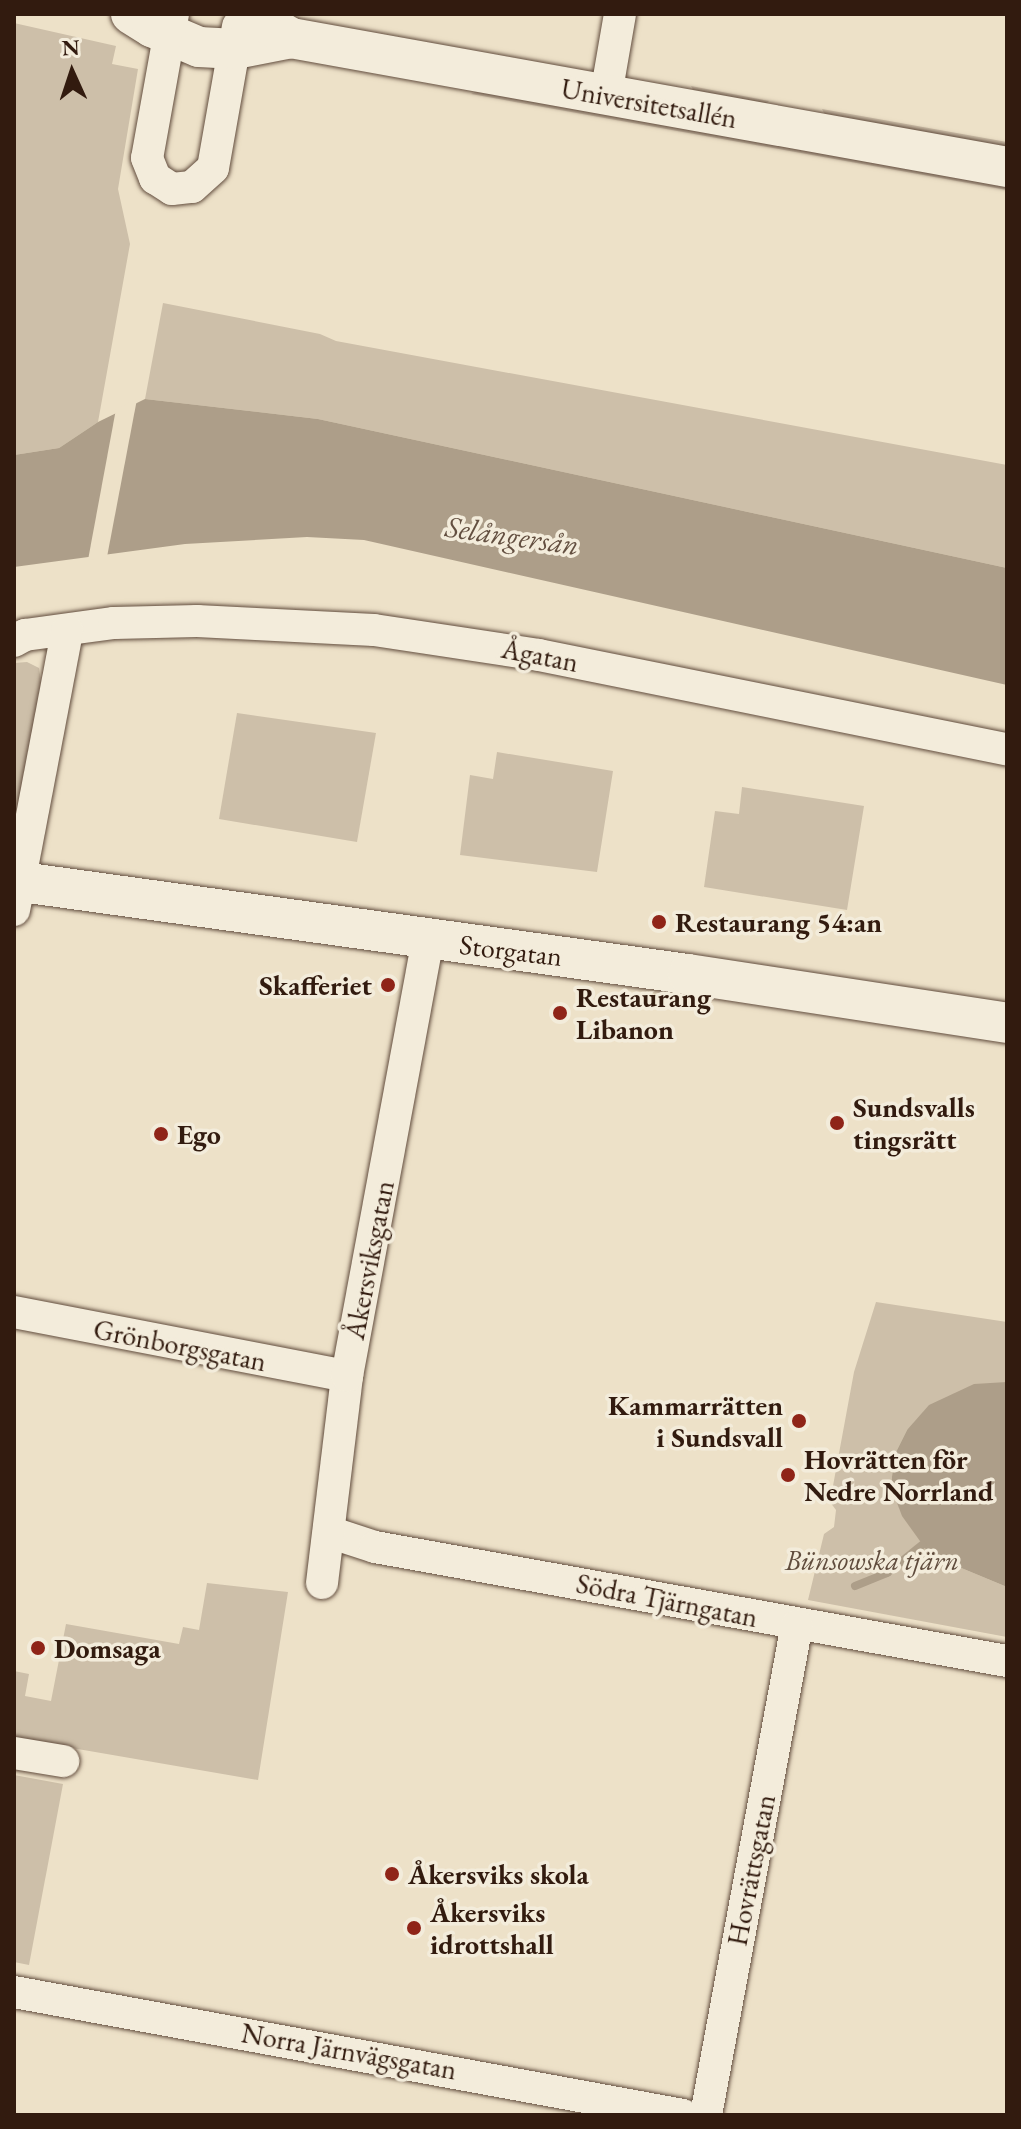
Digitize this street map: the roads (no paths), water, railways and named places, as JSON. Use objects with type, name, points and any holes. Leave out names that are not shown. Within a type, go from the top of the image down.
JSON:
[{"type":"street","name":"Universitetsallén","points":[[131,14],[171,24],[199,47],[242,26],[291,38],[1007,167]]},
{"type":"street","points":[[606,95],[620,14]]},
{"type":"street","points":[[171,24],[147,158],[155,178],[172,189],[192,187],[213,168],[242,26]]},
{"type":"street","name":"Ågatan","points":[[14,641],[25,635],[114,623],[197,621],[304,625],[459,640],[1007,749]]},
{"type":"street","points":[[16,890],[67,631]]},
{"type":"street","name":"Storgatan","points":[[16,890],[428,939],[1007,1023]]},
{"type":"street","name":"Åkersviksgatan","points":[[322,1583],[329,1532],[328,1509],[347,1376],[428,939]]},
{"type":"street","name":"Grönborgsgatan","points":[[14,1312],[347,1376]]},
{"type":"street","name":"Södra Tjärngatan","points":[[329,1532],[375,1547],[1007,1661]]},
{"type":"street","name":"Hovrättsgatan","points":[[706,2115],[797,1625]]},
{"type":"street","points":[[14,1753],[63,1761]]},
{"type":"street","name":"Norra Järnvägsgatan","points":[[14,1992],[683,2115]]},
{"type":"water","name":"Selångersån","points":[[145,399],[318,419],[1007,568],[1007,685],[364,540],[307,537],[185,544],[14,567],[14,455],[59,448],[98,422]]},
{"type":"water","name":"Bünsowska tjärn","points":[[1007,1382],[1007,1587],[930,1555],[902,1516],[891,1487],[894,1456],[907,1430],[929,1405],[974,1384]]},
{"type":"waterway","points":[[855,1586],[887,1573],[922,1545]]},
{"type":"place","name":"Restaurang 54:an","points":[[659,922]]},
{"type":"place","name":"Skafferiet","points":[[388,985]]},
{"type":"place","name":"Restaurang Libanon","points":[[560,1013]]},
{"type":"place","name":"Sundsvalls tingsrätt","points":[[837,1123]]},
{"type":"place","name":"Ego","points":[[161,1134]]},
{"type":"place","name":"Kammarrätten i Sundsvall","points":[[799,1421]]},
{"type":"place","name":"Hovrätten för Nedre Norrland","points":[[788,1475]]},
{"type":"place","name":"Domsaga","points":[[38,1648]]},
{"type":"place","name":"Åkersviks skola","points":[[392,1874]]},
{"type":"place","name":"Åkersviks idrottshall","points":[[414,1928]]}]
